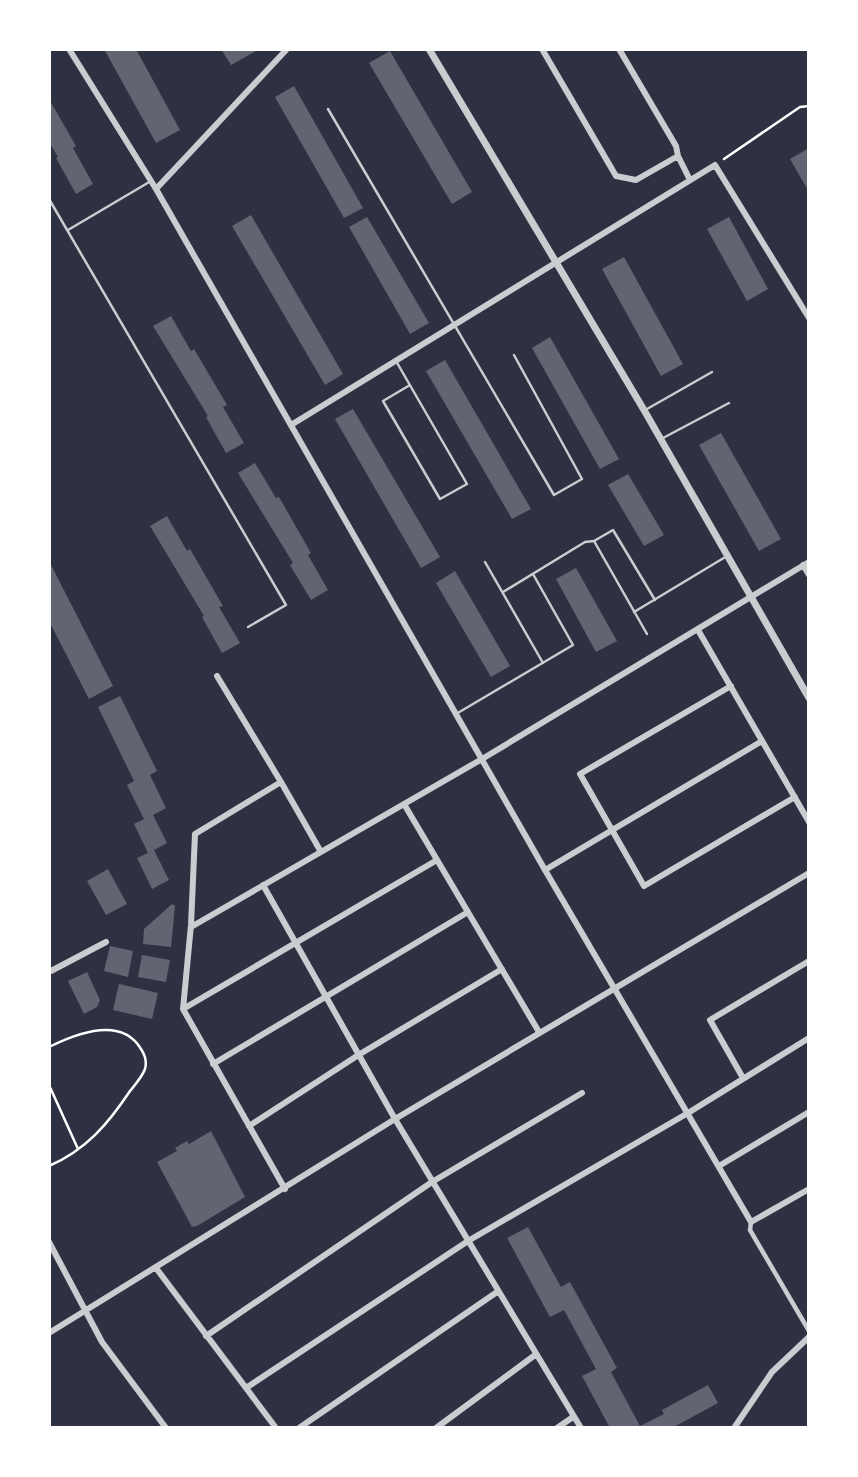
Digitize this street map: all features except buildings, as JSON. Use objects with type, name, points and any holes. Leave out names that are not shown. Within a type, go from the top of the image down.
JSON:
[{"type":"street","points":[[68,49],[156,189],[545,870],[719,1166],[751,1222],[750,1230],[809,1331]]},
{"type":"street","points":[[156,189],[287,49]]},
{"type":"street","points":[[429,49],[644,410],[809,698]]},
{"type":"street","points":[[542,49],[616,176],[636,180],[678,156]]},
{"type":"street","points":[[619,49],[676,146],[678,156],[691,180]]},
{"type":"street","points":[[291,425],[715,165],[809,318]]},
{"type":"street","points":[[191,927],[482,759],[806,564],[809,575]]},
{"type":"street","points":[[698,629],[809,822]]},
{"type":"street","points":[[217,676],[321,852]]},
{"type":"street","points":[[731,686],[580,774],[644,886],[795,797]]},
{"type":"street","points":[[545,870],[762,741]]},
{"type":"street","points":[[281,782],[195,834],[191,927],[183,1009],[285,1189]]},
{"type":"street","points":[[404,804],[539,1032]]},
{"type":"street","points":[[183,1009],[438,860]]},
{"type":"street","points":[[49,1333],[539,1032],[809,873]]},
{"type":"street","points":[[263,885],[432,1182],[581,1428]]},
{"type":"street","points":[[212,1064],[468,912]]},
{"type":"street","points":[[49,969],[51,971],[106,942]]},
{"type":"street","points":[[743,1078],[710,1020],[809,961]]},
{"type":"street","points":[[249,1126],[360,1054],[502,969]]},
{"type":"street","points":[[246,1388],[468,1241],[688,1113],[809,1038]]},
{"type":"street","points":[[206,1336],[432,1182],[582,1093]]},
{"type":"street","points":[[719,1166],[809,1112]]},
{"type":"street","points":[[751,1222],[809,1189]]},
{"type":"street","points":[[49,1242],[102,1342],[166,1428]]},
{"type":"street","points":[[156,1268],[276,1428]]},
{"type":"street","points":[[299,1428],[498,1292]]},
{"type":"street","points":[[734,1428],[772,1371],[809,1337]]},
{"type":"street","points":[[436,1428],[535,1355]]},
{"type":"street","points":[[557,1428],[573,1417]]},
{"type":"lane","points":[[328,109],[554,495],[582,479],[514,355]]},
{"type":"lane","points":[[68,230],[151,181]]},
{"type":"lane","points":[[49,200],[187,440],[286,605],[248,627]]},
{"type":"lane","points":[[396,361],[410,385],[467,484],[440,499],[383,401],[410,385]]},
{"type":"lane","points":[[644,410],[712,372]]},
{"type":"lane","points":[[660,439],[729,403]]},
{"type":"lane","points":[[502,593],[585,542],[594,541],[613,530],[655,600]]},
{"type":"lane","points":[[594,541],[647,634]]},
{"type":"lane","points":[[634,612],[727,556]]},
{"type":"lane","points":[[485,562],[542,663]]},
{"type":"lane","points":[[456,714],[573,645],[533,574]]},
{"type":"path","points":[[715,165],[800,107],[809,106]]},
{"type":"path","points":[[49,1047],[84,1032],[110,1030],[127,1035],[138,1043],[145,1054],[143,1073],[103,1128],[79,1150],[49,1167]]},
{"type":"path","points":[[49,1085],[79,1150]]}]
